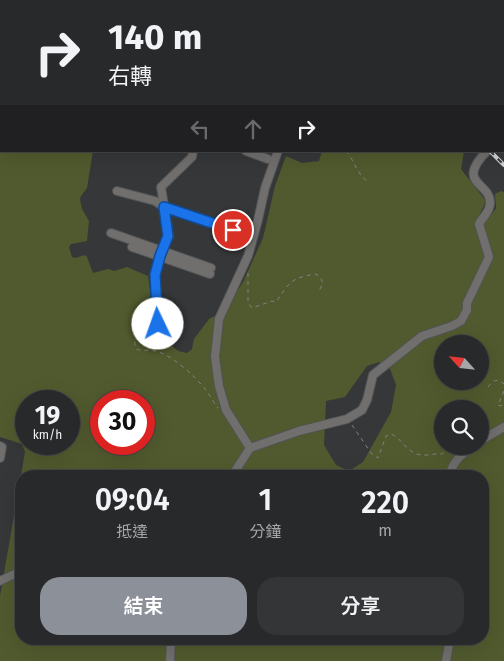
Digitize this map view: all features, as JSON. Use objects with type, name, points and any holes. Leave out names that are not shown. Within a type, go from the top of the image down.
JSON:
[{"type":"street","points":[[158,324],[155,275],[168,236],[161,187],[192,157],[193,152]]},
{"type":"street","points":[[249,152],[268,159]]},
{"type":"street","points":[[250,448],[226,410],[219,386],[215,357],[219,319],[248,256],[265,188],[278,152]]},
{"type":"street","points":[[236,470],[250,448],[299,431],[347,419],[362,410],[367,400],[373,375],[422,336],[452,326],[461,320],[489,257],[479,224],[488,212],[490,197],[473,177],[473,171],[487,152]]},
{"type":"street","points":[[117,191],[156,201],[164,207],[233,230]]},
{"type":"street","points":[[110,233],[161,254],[211,271]]},
{"type":"street","points":[[132,247],[161,254]]},
{"type":"street","points":[[489,436],[504,427]]},
{"type":"street","points":[[0,458],[1,446]]},
{"type":"street","points":[[451,470],[460,455]]},
{"type":"street","points":[[0,581],[15,574]]},
{"type":"street","points":[[170,661],[171,645]]},
{"type":"street","points":[[446,661],[449,645]]},
{"type":"path","points":[[347,152],[353,159],[360,176],[368,181]]},
{"type":"path","points":[[248,270],[248,303],[252,308],[276,302],[288,284],[298,277],[316,274],[323,283],[319,291]]},
{"type":"path","points":[[134,318],[138,328],[136,349],[142,352],[155,351],[189,371],[221,411]]},
{"type":"path","points":[[489,386],[495,380],[504,384]]},
{"type":"path","points":[[504,391],[498,405],[504,404]]},
{"type":"path","points":[[347,419],[374,457],[378,458],[386,436],[391,434],[397,436],[404,446],[419,455],[434,453]]},
{"type":"green space","points":[[0,152],[93,152],[87,188],[80,199],[82,209],[89,221],[87,241],[71,244],[69,247],[72,257],[85,255],[93,273],[108,269],[114,271],[127,267],[148,276],[155,327],[166,341],[178,351],[187,353],[192,349],[194,339],[209,319],[224,311],[243,282],[263,238],[275,186],[286,156],[302,163],[319,161],[322,152],[464,152],[461,169],[485,200],[478,218],[485,223],[496,208],[495,194],[501,191],[504,192],[504,661],[0,661],[0,596],[15,510],[15,645],[489,645],[489,470],[351,470],[363,462],[391,412],[396,385],[390,369],[379,362],[367,366],[345,397],[326,401],[324,445],[336,465],[347,470],[22,470],[24,455],[80,455],[80,390],[15,390],[15,442],[0,437]]},
{"type":"railway","points":[[491,152],[504,165]]},
{"type":"route","points":[[158,324],[155,275],[168,236],[164,207],[233,230]]}]
